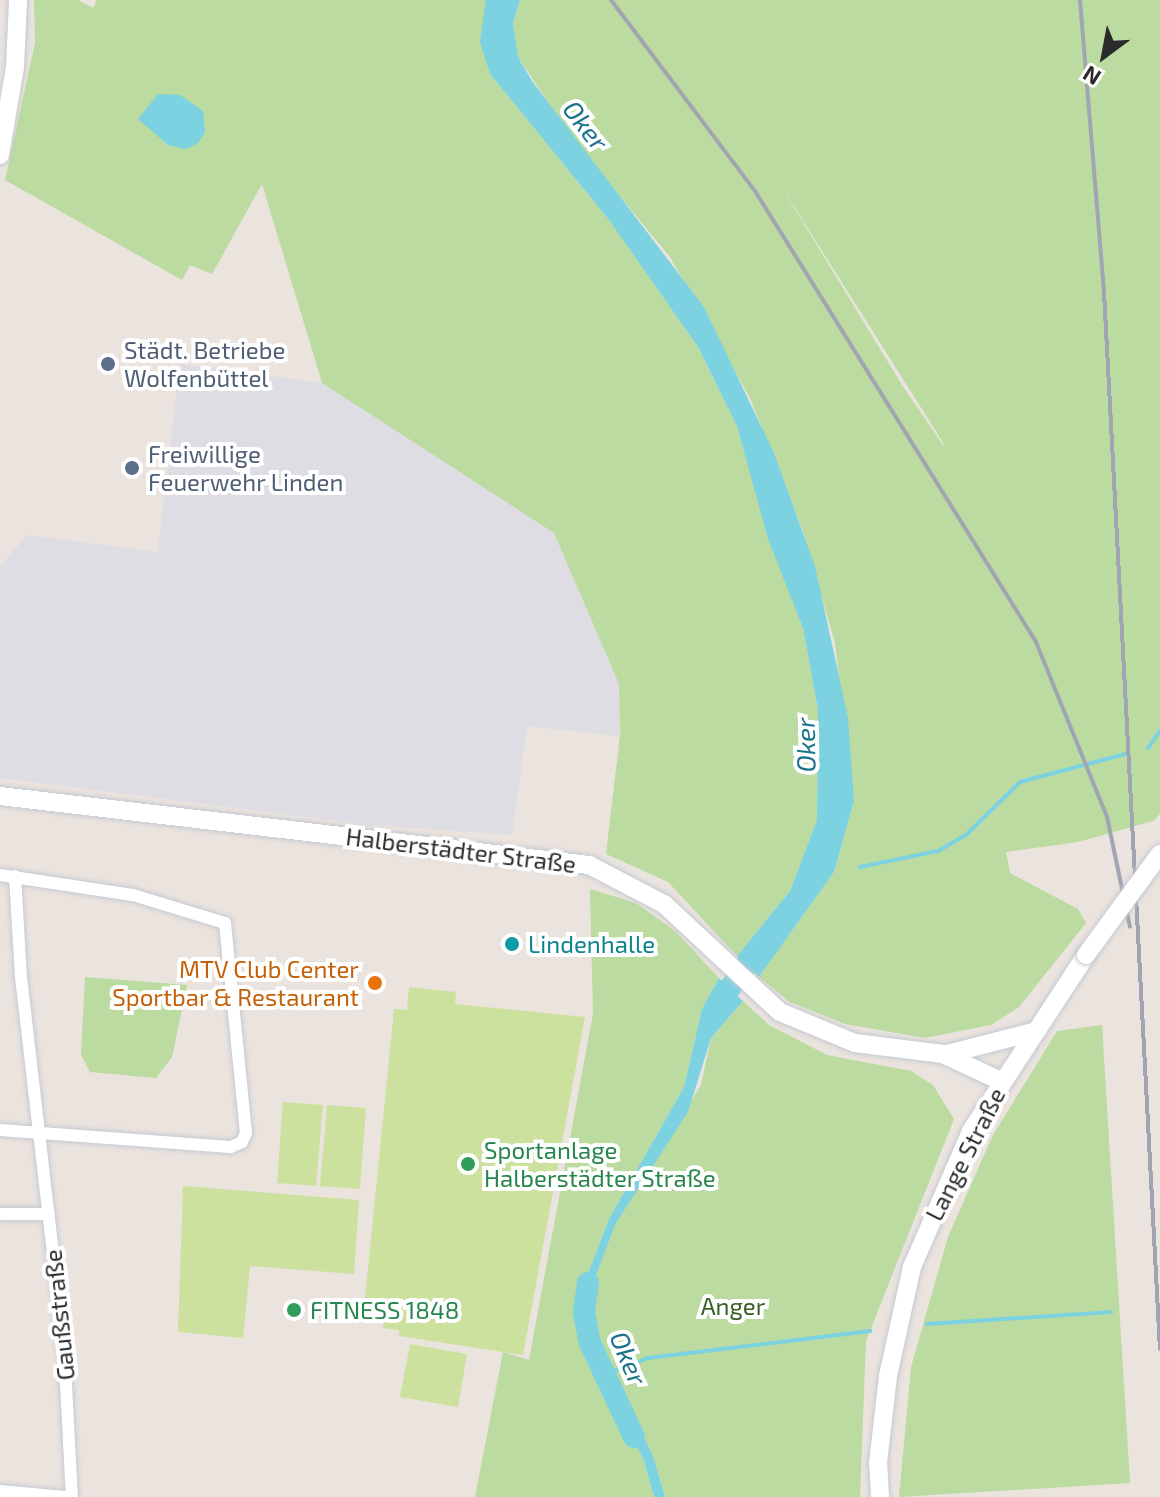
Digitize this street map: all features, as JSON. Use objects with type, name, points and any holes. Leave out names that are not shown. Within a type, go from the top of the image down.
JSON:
[{"type":"main road","points":[[0,155],[15,67],[18,0]]},
{"type":"main road","name":"Halberstädter Straße","points":[[0,796],[559,858],[609,872],[664,904],[780,1012],[855,1043],[943,1054],[1001,1081]]},
{"type":"main road","name":"Lange Straße","points":[[880,1497],[878,1463],[888,1376],[912,1267],[948,1177],[1001,1081],[1033,1032],[1160,854]]},
{"type":"main road","points":[[943,1054],[1033,1032]]},
{"type":"street","points":[[0,875],[120,892],[225,923],[245,1116],[242,1142],[231,1147],[0,1130]]},
{"type":"street","name":"Gaußstraße","points":[[15,876],[69,1424],[72,1497]]},
{"type":"street","points":[[0,1214],[49,1214]]},
{"type":"street","points":[[0,1491],[65,1497]]},
{"type":"shaded area","points":[[180,364],[322,383],[554,533],[619,684],[619,736],[527,726],[512,835],[370,825],[0,778],[0,567],[27,535],[158,552]]},
{"type":"green space","points":[[34,0],[78,0],[93,8],[97,0],[486,0],[490,74],[609,220],[698,347],[737,426],[803,628],[818,710],[817,820],[790,891],[737,956],[668,882],[606,854],[620,735],[619,684],[554,533],[322,383],[262,184],[212,274],[190,265],[182,280],[5,180],[35,43]]},
{"type":"green space","points":[[520,0],[1160,0],[1160,814],[1153,821],[1078,842],[1006,852],[1010,873],[1078,909],[1086,923],[1019,1007],[991,1025],[924,1038],[845,1024],[790,1002],[759,977],[834,872],[854,801],[835,643],[802,528],[750,398],[670,257],[574,141],[518,57],[513,24]],"holes":[[[776,178],[944,444],[902,385]]]},
{"type":"green space","points":[[590,889],[636,903],[675,931],[719,978],[702,1009],[684,1087],[609,1219],[586,1279],[584,1305],[599,1370],[644,1461],[654,1497],[475,1497],[503,1352],[529,1360],[593,1014]]},
{"type":"green space","points":[[85,977],[187,985],[172,1057],[156,1078],[90,1072],[81,1055]]},
{"type":"green space","name":"Sportanlage Halberstädter Straße","points":[[409,987],[456,992],[455,1004],[585,1017],[523,1355],[399,1336],[399,1330],[383,1328],[386,1299],[365,1298],[394,1009],[407,1010]]},
{"type":"green space","name":"Anger","points":[[743,1001],[769,1025],[827,1055],[911,1071],[933,1085],[954,1119],[866,1341],[860,1497],[665,1497],[653,1456],[597,1339],[591,1309],[593,1283],[616,1223],[701,1085],[711,1038]]},
{"type":"green space","points":[[1102,1025],[1130,1483],[899,1497],[911,1367],[948,1237],[993,1135],[1057,1031]]},
{"type":"green space","points":[[283,1102],[323,1105],[316,1186],[277,1183]]},
{"type":"green space","points":[[327,1105],[366,1108],[360,1189],[320,1186]]},
{"type":"green space","points":[[183,1186],[359,1200],[354,1274],[250,1266],[243,1338],[178,1332]]},
{"type":"green space","points":[[410,1344],[467,1354],[458,1407],[400,1397]]},
{"type":"water","points":[[486,0],[520,0],[513,24],[518,57],[532,81],[704,307],[774,453],[815,566],[848,718],[854,801],[834,872],[759,977],[737,956],[790,891],[817,820],[818,710],[803,628],[768,539],[737,426],[698,347],[609,220],[490,74],[480,42]]},
{"type":"water","points":[[158,94],[180,95],[203,111],[205,132],[198,143],[186,149],[168,145],[138,119]]},
{"type":"water","points":[[719,978],[743,1001],[711,1038],[688,1112],[616,1223],[593,1283],[591,1309],[597,1339],[653,1456],[665,1497],[654,1497],[644,1461],[599,1370],[584,1305],[586,1279],[609,1219],[684,1087],[702,1009]]},
{"type":"waterway","points":[[1148,748],[1160,731]]},
{"type":"waterway","points":[[860,867],[938,851],[967,834],[1020,782],[1125,754]]},
{"type":"waterway","name":"Oker","points":[[714,1011],[746,965],[769,945]]},
{"type":"waterway","name":"Oker","points":[[588,1283],[584,1313],[590,1343],[634,1437]]},
{"type":"waterway","points":[[927,1324],[1111,1312]]},
{"type":"waterway","points":[[601,1376],[648,1358],[870,1331]]},
{"type":"railway","points":[[611,0],[755,191],[1036,642],[1107,817],[1130,927]]},
{"type":"railway","points":[[1080,0],[1104,292],[1160,1349]]},
{"type":"place","name":"Städt. Betriebe Wolfenbüttel","points":[[108,364]]},
{"type":"place","name":"Freiwillige Feuerwehr Linden","points":[[132,468]]},
{"type":"place","name":"Lindenhalle","points":[[512,944]]},
{"type":"place","name":"MTV Club Center Sportbar & Restaurant","points":[[375,983]]},
{"type":"place","name":"Sportanlage Halberstädter Straße","points":[[468,1164]]},
{"type":"place","name":"FITNESS 1848","points":[[294,1310]]}]
